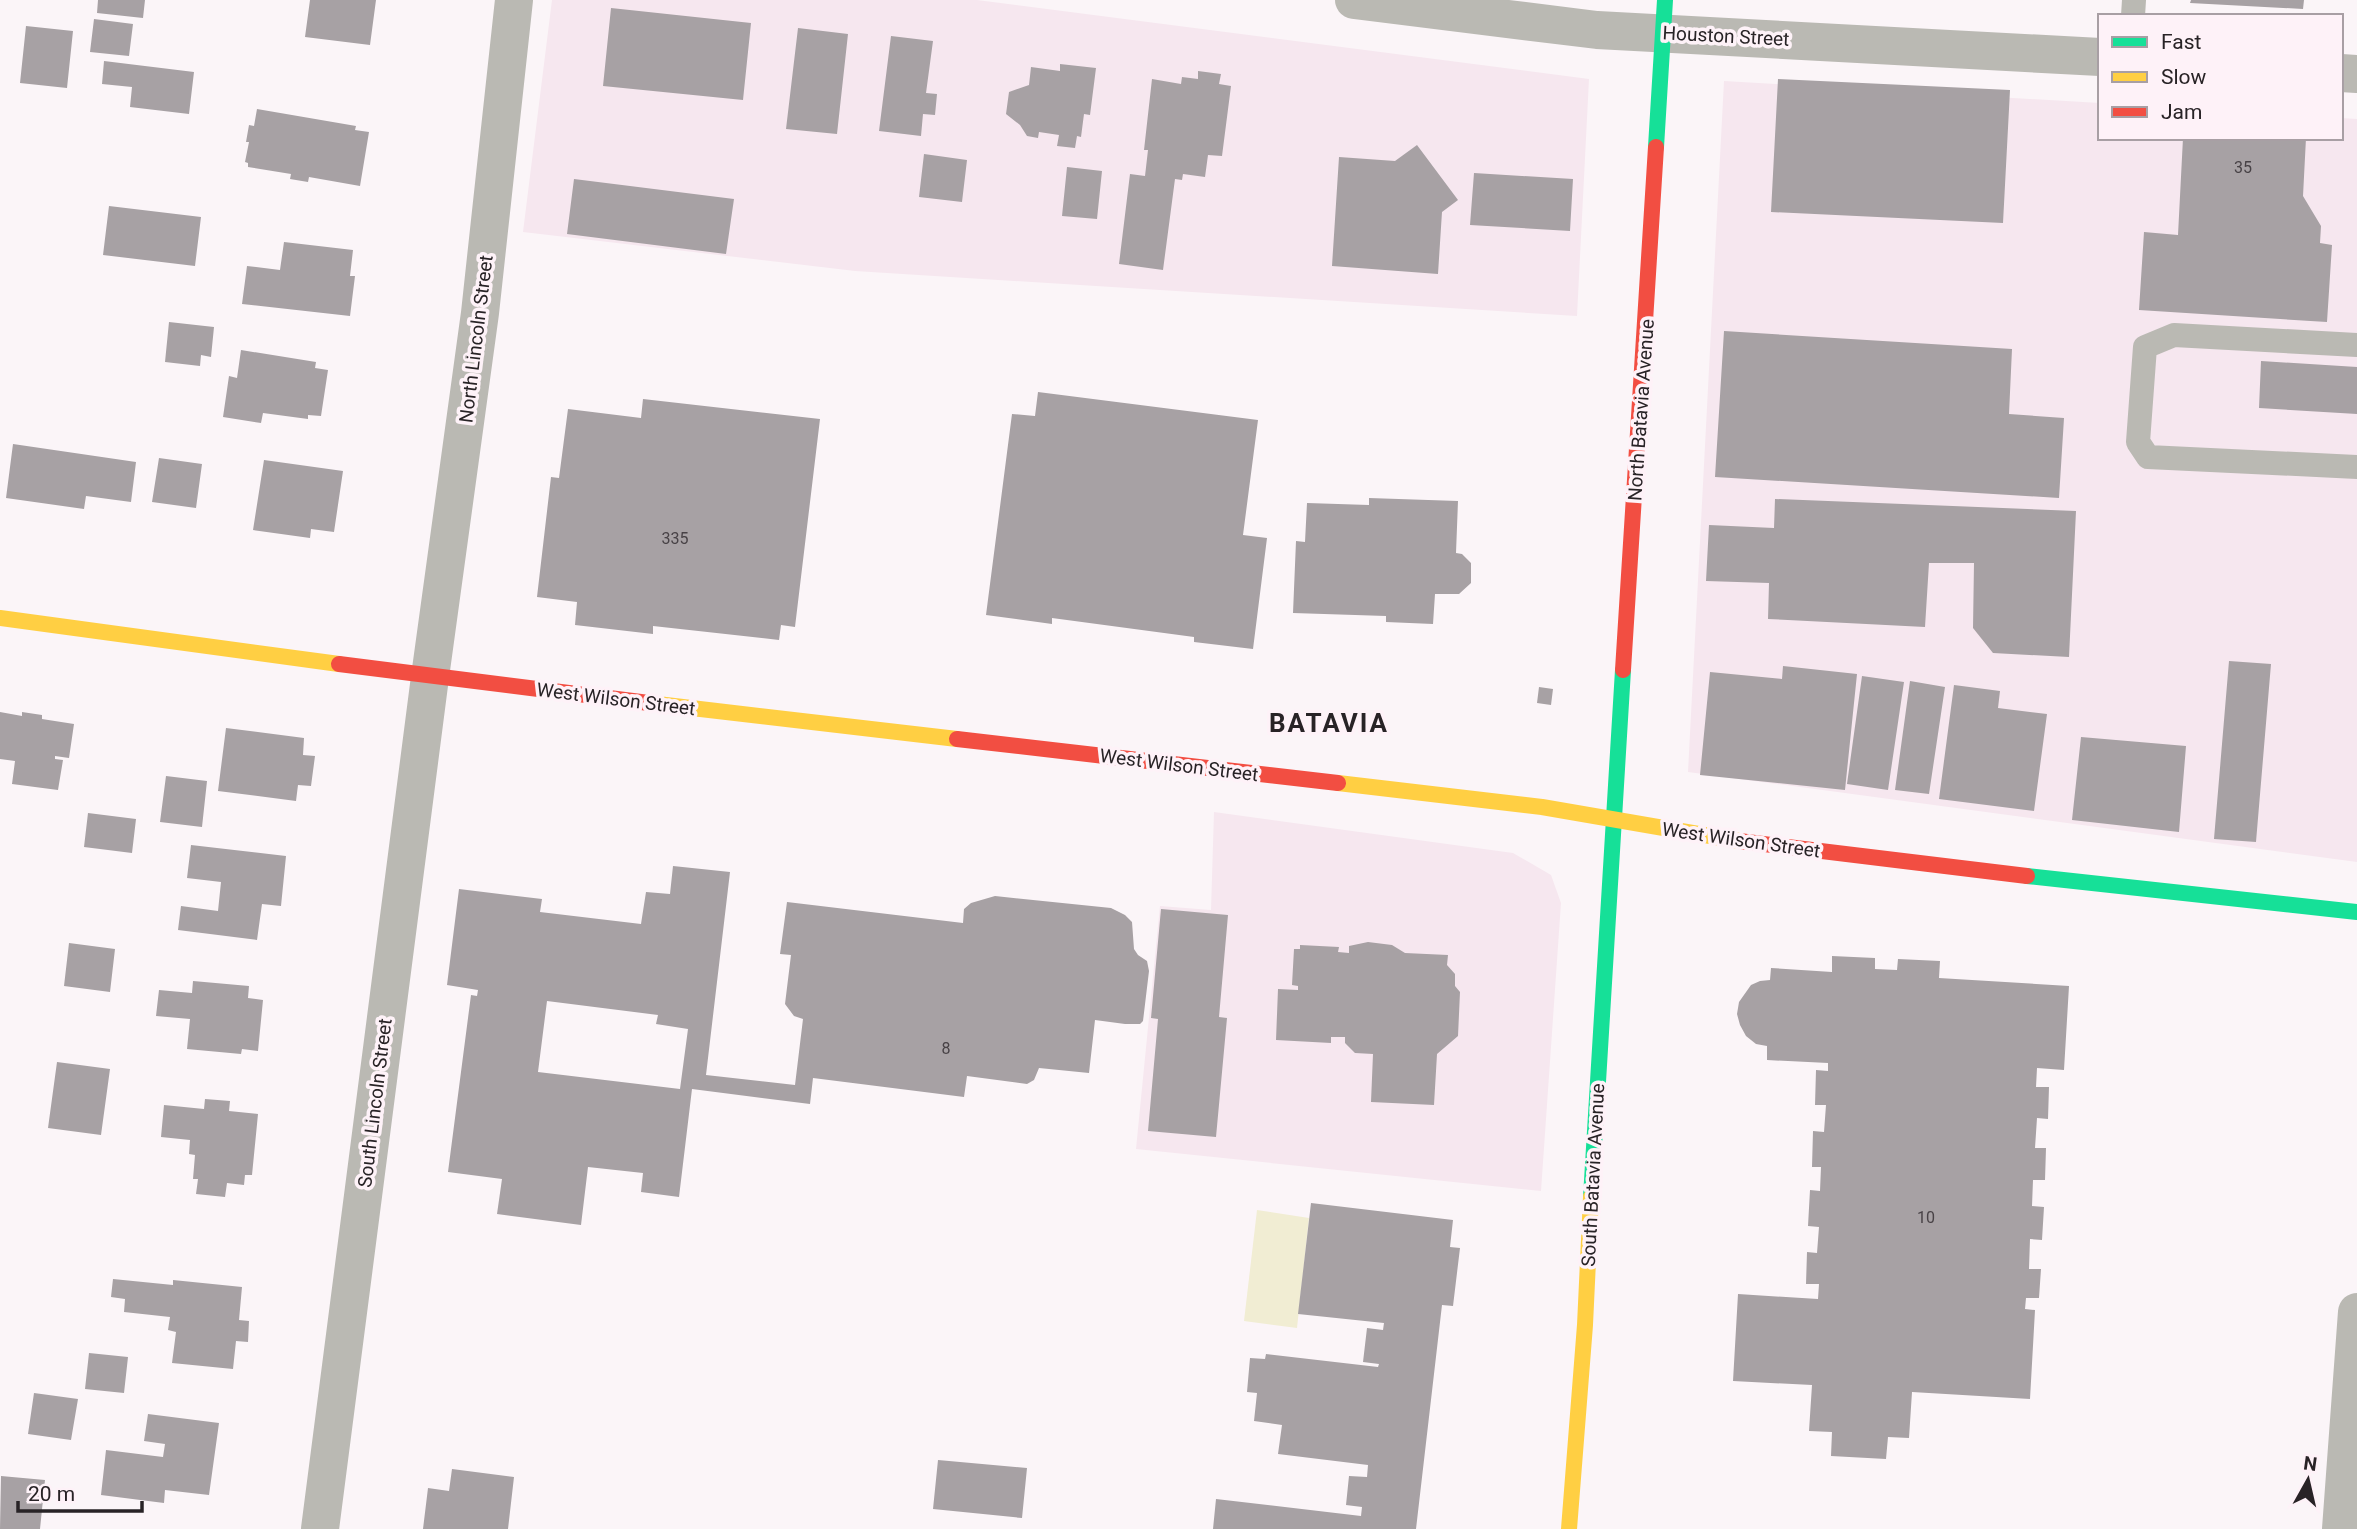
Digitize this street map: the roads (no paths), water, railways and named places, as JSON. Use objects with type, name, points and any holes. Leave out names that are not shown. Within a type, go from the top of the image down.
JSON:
[{"type":"main road","name":"North Batavia Avenue","points":[[1615,820],[1665,17]]},
{"type":"main road","name":"West Wilson Street","points":[[0,618],[430,677],[1542,807],[1742,842],[2185,895],[2357,912]]},
{"type":"main road","name":"South Batavia Avenue","points":[[1569,1529],[1585,1325],[1615,820]]},
{"type":"street","name":"North Lincoln Street","points":[[430,677],[480,313],[514,0]]},
{"type":"street","name":"Houston Street","points":[[1354,0],[1588,29],[1665,17],[2098,57]]},
{"type":"street","name":"South Lincoln Street","points":[[320,1529],[430,677]]},
{"type":"street","points":[[2341,1529],[2357,1312]]},
{"type":"lane","points":[[2357,345],[2174,335],[2145,347],[2138,442],[2148,457],[2357,467]]},
{"type":"district","name":"BATAVIA","points":[[1329,723]]}]
